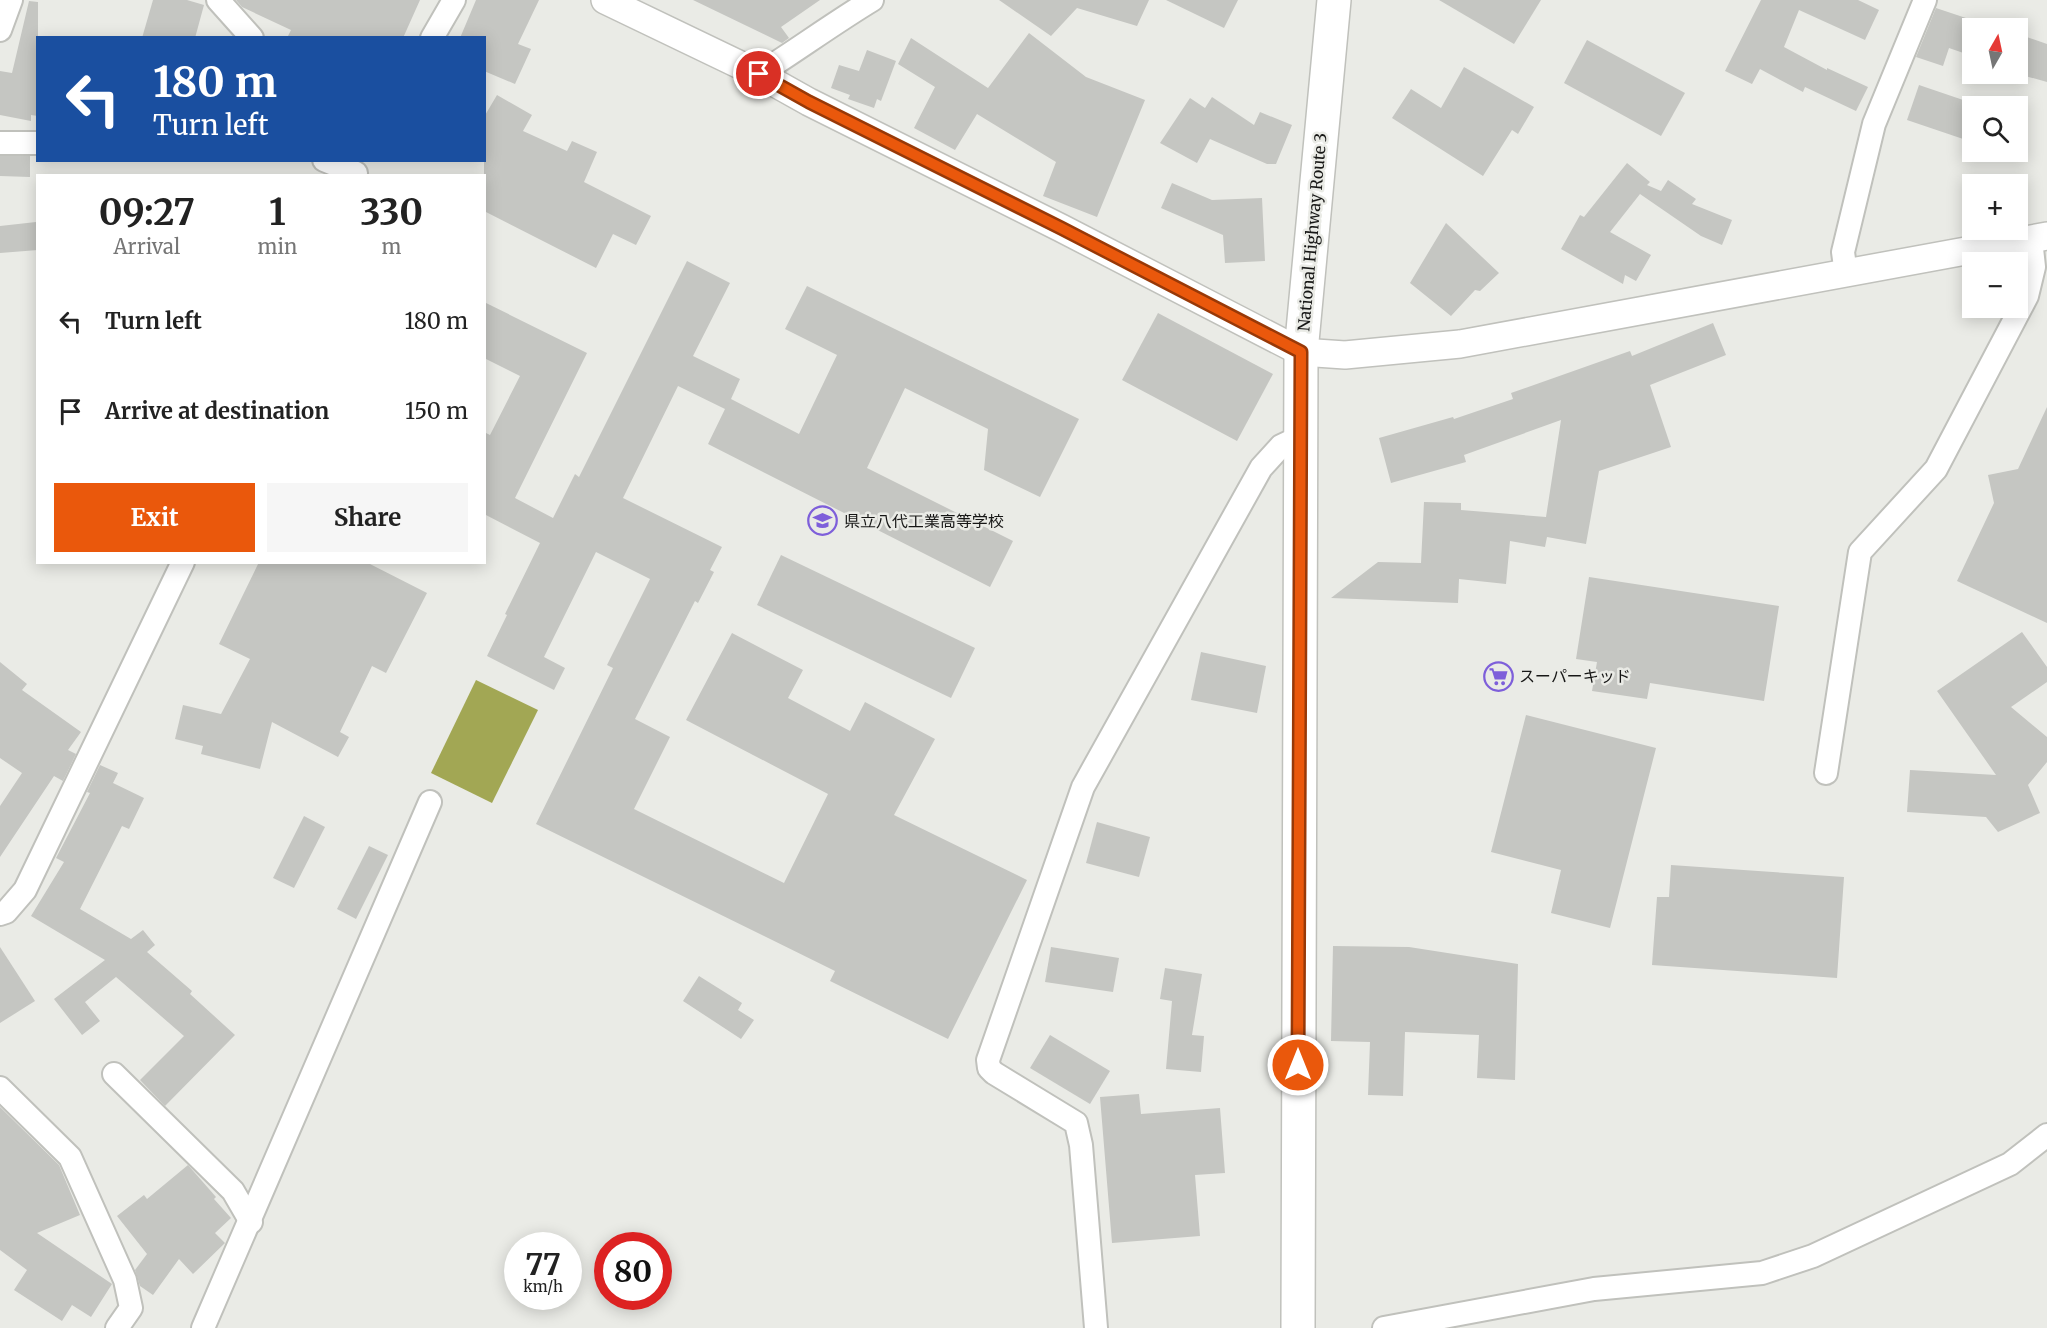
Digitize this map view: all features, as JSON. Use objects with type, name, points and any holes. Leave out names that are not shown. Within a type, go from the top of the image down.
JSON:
[{"type":"highway","name":"National Highway Route 3","points":[[1298,1328],[1301,352],[1334,0]]},
{"type":"street","points":[[0,30],[10,0]]},
{"type":"street","points":[[218,0],[250,36]]},
{"type":"street","points":[[433,36],[454,0]]},
{"type":"street","points":[[605,0],[759,74],[809,102],[1061,228],[1301,352],[1345,356],[1460,344],[2039,237],[2027,297],[1936,469],[1860,552],[1826,773]]},
{"type":"street","points":[[759,74],[872,0]]},
{"type":"street","points":[[1846,274],[1843,252],[1874,124],[1925,0]]},
{"type":"street","points":[[0,143],[36,143]]},
{"type":"street","points":[[330,162],[358,170]]},
{"type":"street","points":[[1096,1328],[1082,1145],[1076,1123],[994,1073],[989,1068],[988,1060],[1083,787],[1262,468],[1281,446],[1300,437]]},
{"type":"street","points":[[0,914],[6,912],[25,890],[182,564]]},
{"type":"street","points":[[203,1328],[251,1222],[430,802]]},
{"type":"street","points":[[114,1074],[232,1191],[251,1222]]},
{"type":"street","points":[[0,1088],[70,1156],[125,1280],[131,1308],[117,1328]]},
{"type":"street","points":[[1384,1328],[1594,1289],[1762,1273],[1814,1257],[2010,1164],[2047,1135]]},
{"type":"shaded area","points":[[476,680],[538,710],[492,803],[431,773]]},
{"type":"building","points":[[153,0],[187,0],[204,5],[196,36],[143,36]]},
{"type":"building","points":[[236,0],[420,0],[404,36],[288,36],[291,30],[242,7]]},
{"type":"building","points":[[476,0],[539,0],[518,44],[531,49],[515,84],[486,72],[486,36],[461,36]]},
{"type":"building","points":[[693,0],[820,0],[781,27],[789,38],[782,43]]},
{"type":"building","points":[[999,0],[1149,0],[1137,26],[1077,8],[1051,36]]},
{"type":"building","points":[[1166,0],[1238,0],[1224,28]]},
{"type":"building","points":[[1439,0],[1541,0],[1514,44]]},
{"type":"building","points":[[1761,0],[1858,0],[1879,10],[1865,40],[1799,10],[1784,47],[1827,70],[1827,68],[1868,87],[1856,111],[1805,87],[1803,92],[1760,69],[1752,84],[1725,71]]},
{"type":"building","points":[[29,1],[38,2],[36,116],[31,115],[31,121],[0,115],[0,71],[12,73]]},
{"type":"building","points":[[1936,8],[1966,18],[1962,18],[1962,53],[1949,48],[1943,66],[1916,57]]},
{"type":"building","points":[[1029,33],[1086,77],[1145,100],[1097,217],[1043,196],[1056,162],[977,114],[955,150],[914,128],[935,87],[898,64],[911,38],[988,88]]},
{"type":"building","points":[[2028,37],[2047,44],[2047,82],[2028,77]]},
{"type":"building","points":[[1587,40],[1685,93],[1661,136],[1564,83]]},
{"type":"building","points":[[867,50],[896,61],[881,101],[877,99],[874,108],[848,99],[850,95],[831,88],[839,65],[859,71]]},
{"type":"building","points":[[1464,67],[1534,107],[1518,134],[1512,130],[1483,176],[1392,118],[1411,89],[1441,108]]},
{"type":"building","points":[[1919,85],[1962,100],[1962,139],[1907,120]]},
{"type":"building","points":[[497,95],[532,115],[523,131],[567,151],[572,141],[597,152],[584,182],[651,216],[636,245],[613,234],[596,268],[486,212],[484,162],[486,162],[486,114]]},
{"type":"building","points":[[1212,97],[1254,125],[1260,112],[1292,125],[1276,164],[1267,164],[1210,139],[1197,163],[1160,143],[1190,98],[1205,108]]},
{"type":"building","points":[[0,156],[30,156],[30,177],[0,176]]},
{"type":"building","points":[[1627,163],[1650,182],[1647,185],[1661,191],[1668,180],[1696,199],[1692,204],[1732,220],[1722,245],[1701,236],[1640,194],[1610,232],[1651,255],[1636,281],[1625,275],[1623,284],[1561,249],[1580,215],[1584,217]]},
{"type":"building","points":[[1172,183],[1212,200],[1262,198],[1265,261],[1225,263],[1223,235],[1161,208]]},
{"type":"building","points":[[36,222],[36,250],[0,253],[0,226]]},
{"type":"building","points":[[1446,223],[1499,273],[1480,291],[1475,290],[1451,316],[1410,283]]},
{"type":"building","points":[[687,261],[730,283],[693,356],[740,379],[731,399],[799,434],[837,355],[785,329],[807,286],[1079,419],[1040,497],[984,470],[988,429],[905,388],[867,468],[1013,541],[990,587],[708,444],[725,409],[678,386],[623,498],[722,547],[710,570],[714,572],[698,603],[695,601],[635,719],[670,737],[634,809],[784,883],[828,794],[686,720],[732,633],[803,670],[788,698],[850,731],[865,702],[935,739],[894,815],[1027,880],[948,1039],[830,981],[835,971],[536,824],[613,668],[607,665],[650,579],[596,552],[544,657],[565,668],[554,690],[487,656],[540,543],[486,515],[486,433],[490,435],[520,376],[486,359],[486,303],[587,353],[515,498],[553,518],[575,474],[579,477]]},
{"type":"building","points":[[1158,313],[1273,374],[1237,441],[1122,380]]},
{"type":"building","points":[[1713,323],[1726,355],[1650,385],[1671,447],[1599,471],[1586,544],[1547,537],[1545,547],[1510,541],[1506,584],[1459,579],[1458,603],[1331,598],[1378,562],[1421,563],[1424,502],[1461,503],[1461,510],[1546,517],[1561,420],[1464,455],[1466,462],[1391,483],[1379,438],[1453,417],[1454,419],[1513,399],[1511,393],[1630,351],[1632,356]]},
{"type":"building","points":[[2047,407],[2047,623],[1957,581],[1994,503],[1988,475],[2018,469]]},
{"type":"building","points":[[781,555],[975,648],[951,698],[757,605]]},
{"type":"building","points":[[258,564],[370,564],[427,593],[386,673],[372,666],[340,732],[349,737],[338,757],[272,722],[260,769],[201,754],[203,746],[175,739],[183,705],[221,714],[250,659],[219,644]]},
{"type":"building","points":[[1589,577],[1779,606],[1764,701],[1650,683],[1647,699],[1592,691],[1597,662],[1576,659]]},
{"type":"building","points":[[2022,632],[2047,667],[2047,682],[2011,707],[2047,737],[2047,762],[2028,785],[2040,813],[1998,832],[1986,817],[1907,812],[1910,770],[1996,775],[1937,691]]},
{"type":"building","points":[[1201,652],[1266,666],[1257,713],[1191,700]]},
{"type":"building","points":[[0,662],[27,684],[22,690],[81,732],[68,750],[76,754],[63,781],[54,776],[0,857],[0,806],[22,773],[0,758]]},
{"type":"building","points":[[1526,715],[1656,748],[1610,928],[1551,913],[1561,870],[1491,852]]},
{"type":"building","points":[[100,765],[118,773],[113,783],[144,798],[129,829],[122,826],[80,909],[131,939],[143,930],[155,945],[147,952],[192,991],[190,994],[235,1035],[165,1106],[140,1080],[184,1036],[116,977],[85,1002],[100,1021],[82,1035],[54,999],[105,960],[31,916],[64,862],[56,858],[90,793],[87,792]]},
{"type":"building","points":[[304,816],[325,827],[294,888],[273,878]]},
{"type":"building","points":[[1097,822],[1150,837],[1139,877],[1086,863]]},
{"type":"building","points":[[369,846],[388,855],[356,919],[337,909]]},
{"type":"building","points":[[1671,865],[1844,877],[1837,978],[1652,965],[1657,897],[1669,897]]},
{"type":"building","points":[[1333,946],[1409,947],[1518,964],[1515,1080],[1477,1078],[1479,1035],[1405,1032],[1403,1096],[1368,1095],[1370,1042],[1331,1041]]},
{"type":"building","points":[[0,947],[35,1001],[0,1023]]},
{"type":"building","points":[[1051,947],[1119,958],[1113,992],[1045,982]]},
{"type":"building","points":[[1165,968],[1202,974],[1192,1035],[1204,1036],[1201,1072],[1166,1069],[1172,1001],[1160,999]]},
{"type":"building","points":[[699,976],[742,1003],[738,1010],[754,1020],[741,1039],[683,1001]]},
{"type":"building","points":[[1050,1035],[1110,1071],[1090,1104],[1030,1068]]},
{"type":"building","points":[[1139,1094],[1141,1114],[1220,1108],[1225,1173],[1195,1175],[1200,1236],[1112,1243],[1100,1097]]},
{"type":"building","points":[[0,1107],[59,1165],[80,1215],[37,1233],[112,1284],[91,1317],[72,1305],[62,1321],[14,1290],[27,1270],[0,1250]]},
{"type":"building","points":[[188,1165],[231,1218],[215,1233],[225,1243],[193,1274],[179,1259],[153,1295],[140,1286],[135,1270],[147,1254],[117,1216],[144,1195],[147,1199]]},
{"type":"place","name":"県立八代工業高等学校","points":[[823,521]]},
{"type":"place","name":"スーパーキッド","points":[[1498,676]]},
{"type":"route","points":[[759,74],[809,102],[1061,228],[1301,352],[1298,1065]]}]
